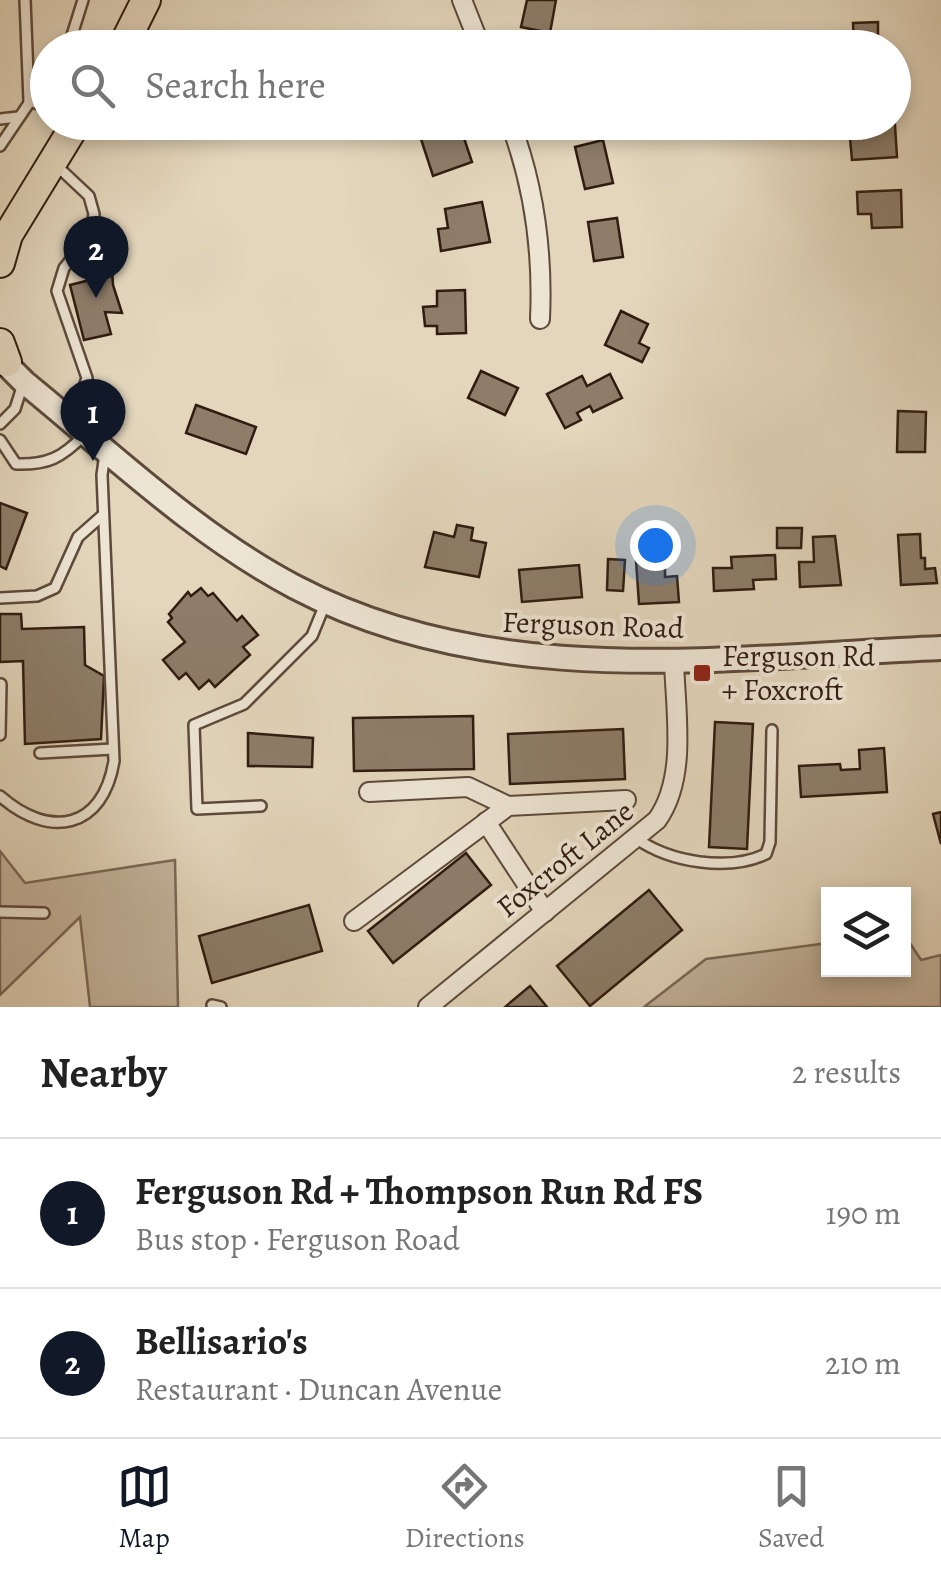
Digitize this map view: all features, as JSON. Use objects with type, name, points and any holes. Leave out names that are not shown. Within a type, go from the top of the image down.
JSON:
[{"type":"main road","points":[[131,30],[146,0]]},
{"type":"main road","points":[[0,262],[4,237],[66,140]]},
{"type":"street","points":[[462,0],[474,30]]},
{"type":"street","points":[[516,140],[537,228],[540,319]]},
{"type":"street","name":"Ferguson Road","points":[[6,364],[216,537],[326,602],[406,632],[488,652],[558,659],[674,660],[941,648]]},
{"type":"street","name":"Foxcroft Lane","points":[[428,1007],[657,820],[672,791],[674,660]]},
{"type":"street","points":[[369,792],[468,787],[508,806],[626,800]]},
{"type":"street","points":[[354,921],[508,806]]},
{"type":"street","points":[[486,822],[545,912]]},
{"type":"lane","points":[[0,146],[29,101],[25,0]]},
{"type":"lane","points":[[74,30],[83,0]]},
{"type":"lane","points":[[0,118],[18,117]]},
{"type":"lane","points":[[0,440],[16,464],[44,465],[68,452],[79,427],[88,378],[57,291],[64,268],[90,236],[94,214],[89,196],[54,163]]},
{"type":"lane","points":[[0,424],[16,409],[6,364]]},
{"type":"lane","points":[[0,796],[40,820],[82,818],[110,788],[113,749],[104,515],[106,448]]},
{"type":"lane","points":[[0,598],[37,596],[55,588],[78,537],[104,515]]},
{"type":"lane","points":[[260,806],[197,810],[194,725],[244,704],[312,636],[326,602]]},
{"type":"lane","points":[[0,736],[1,684]]},
{"type":"lane","points":[[637,838],[675,859],[754,860],[766,854],[770,842],[772,730]]},
{"type":"lane","points":[[40,754],[113,749]]},
{"type":"lane","points":[[0,912],[44,913]]},
{"type":"shaded area","points":[[0,851],[25,883],[175,860],[178,1007],[90,1007],[80,917],[0,995]]},
{"type":"shaded area","points":[[821,944],[821,977],[911,977],[911,945],[921,960],[941,955],[941,1007],[644,1007],[706,959]]},
{"type":"building","points":[[527,0],[556,0],[551,30],[521,27]]},
{"type":"building","points":[[878,22],[878,30],[853,30],[853,23]]},
{"type":"building","points":[[421,140],[465,140],[472,162],[433,176]]},
{"type":"building","points":[[603,140],[613,183],[585,189],[575,147]]},
{"type":"building","points":[[850,140],[896,140],[897,157],[852,160]]},
{"type":"building","points":[[901,190],[902,227],[872,228],[871,214],[858,214],[857,192]]},
{"type":"building","points":[[482,202],[490,242],[441,251],[438,229],[448,228],[445,209]]},
{"type":"building","points":[[617,218],[623,257],[594,261],[588,222]]},
{"type":"building","points":[[111,253],[113,285],[122,313],[105,312],[111,334],[84,340],[70,285],[90,280],[85,260]]},
{"type":"building","points":[[465,290],[466,333],[437,334],[437,326],[425,326],[423,307],[437,306],[437,291]]},
{"type":"building","points":[[621,311],[648,324],[639,343],[649,348],[642,362],[605,345]]},
{"type":"building","points":[[481,371],[518,388],[505,415],[468,398]]},
{"type":"building","points":[[610,374],[622,398],[593,412],[590,406],[577,413],[581,420],[565,428],[547,394],[582,376],[587,386]]},
{"type":"building","points":[[196,405],[256,427],[246,454],[186,433]]},
{"type":"building","points":[[898,411],[926,412],[925,452],[897,452]]},
{"type":"building","points":[[0,503],[27,513],[6,569],[0,566]]},
{"type":"building","points":[[457,525],[473,528],[471,540],[486,543],[479,577],[425,567],[434,532],[454,537]]},
{"type":"building","points":[[777,528],[802,528],[801,548],[777,548]]},
{"type":"building","points":[[920,534],[921,558],[925,558],[925,569],[935,568],[937,583],[901,585],[898,535]]},
{"type":"building","points":[[835,536],[841,585],[800,587],[799,562],[814,562],[813,537]]},
{"type":"building","points":[[775,555],[776,579],[753,580],[754,589],[714,591],[713,568],[732,568],[731,557]]},
{"type":"building","points":[[608,559],[625,560],[623,591],[607,590]]},
{"type":"building","points":[[657,560],[658,567],[665,566],[665,577],[677,576],[679,602],[639,604],[636,561]]},
{"type":"building","points":[[579,565],[582,597],[522,602],[519,570]]},
{"type":"building","points":[[201,588],[208,596],[213,593],[237,621],[242,616],[258,635],[243,647],[250,655],[215,687],[209,680],[199,689],[186,673],[179,679],[163,660],[185,642],[168,622],[172,618],[169,614],[188,592],[191,596]]},
{"type":"building","points":[[0,614],[21,614],[22,629],[84,627],[85,665],[104,676],[101,739],[25,744],[23,661],[0,662]]},
{"type":"building","points":[[473,716],[474,769],[354,771],[353,718]]},
{"type":"building","points":[[715,722],[753,724],[747,849],[709,847]]},
{"type":"building","points":[[623,729],[625,779],[510,784],[508,734]]},
{"type":"building","points":[[248,733],[313,738],[312,767],[248,766]]},
{"type":"building","points":[[884,748],[887,792],[801,797],[799,766],[840,764],[841,770],[860,769],[859,750]]},
{"type":"building","points":[[941,812],[941,844],[933,814]]},
{"type":"building","points":[[466,853],[491,885],[393,963],[368,931]]},
{"type":"building","points":[[649,890],[682,930],[590,1006],[557,966]]},
{"type":"building","points":[[309,905],[322,951],[212,983],[199,936]]},
{"type":"building","points":[[530,986],[547,1007],[505,1007]]},
{"type":"place","name":"Bellisario's","points":[[96,298]]},
{"type":"place","name":"Ferguson Rd + Thompson Run Rd FS","points":[[93,461]]},
{"type":"place","name":"Ferguson Rd + Foxcroft","points":[[702,673]]}]
